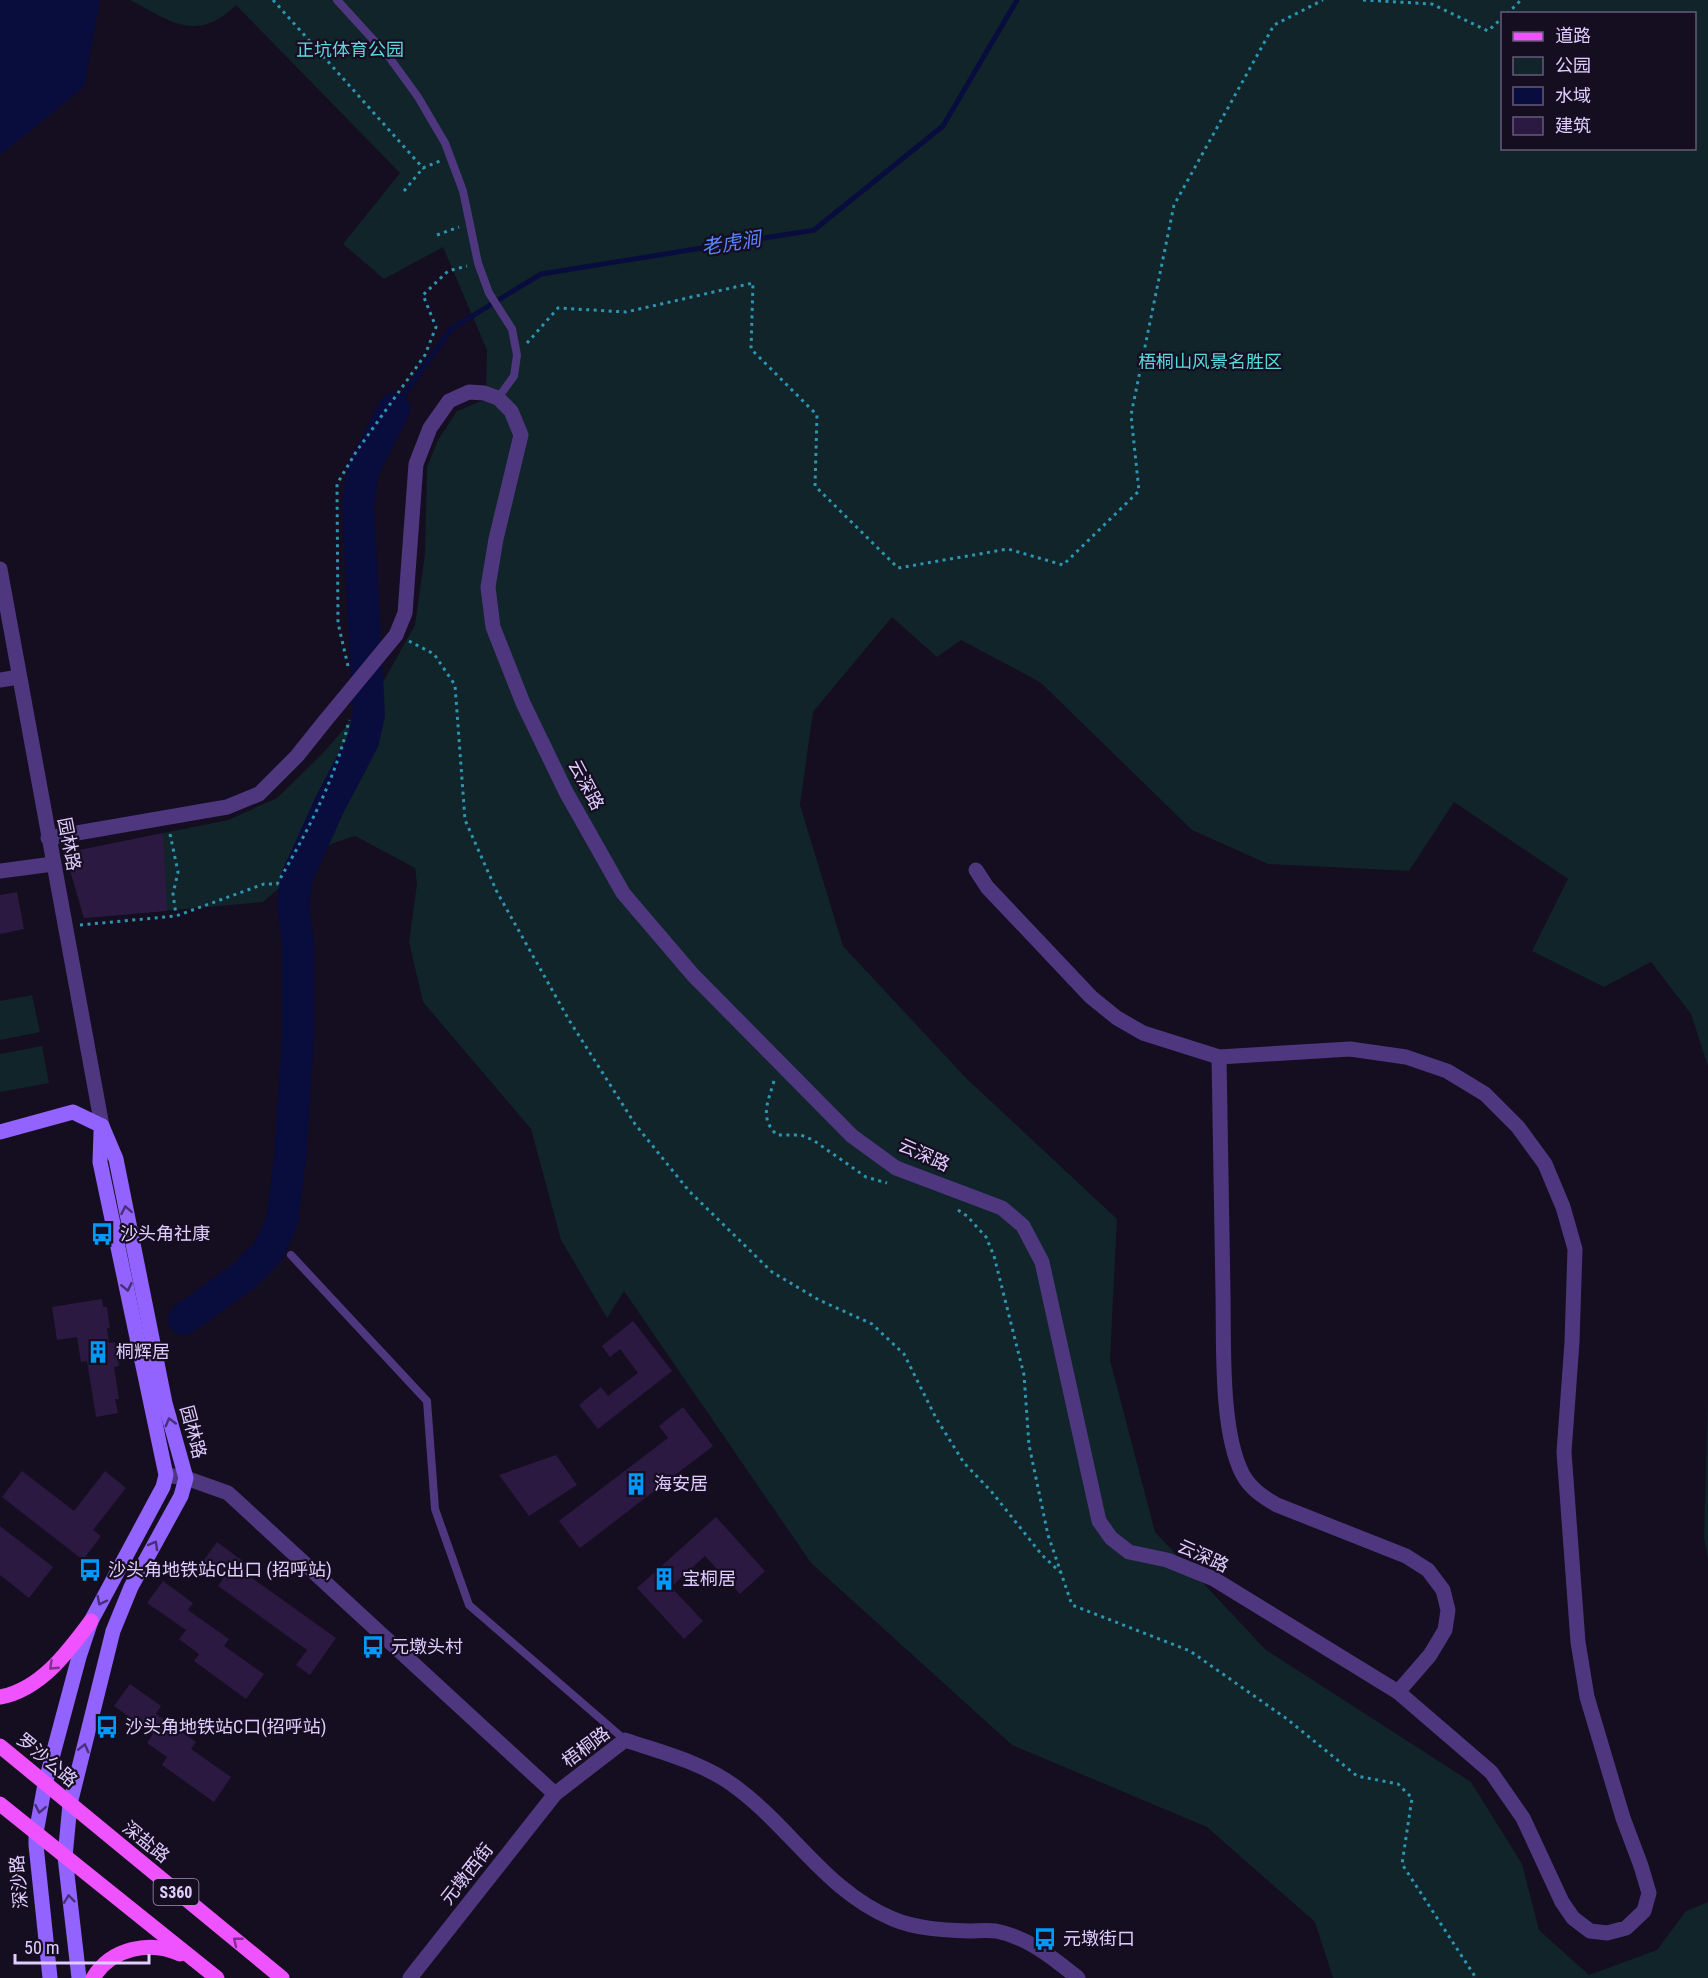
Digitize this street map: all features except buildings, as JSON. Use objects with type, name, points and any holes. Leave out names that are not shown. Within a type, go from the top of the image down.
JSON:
[{"type":"main road","points":[[0,1132],[73,1112],[102,1126]]},
{"type":"main road","name":"园林路","points":[[102,1126],[100,1162],[166,1475]]},
{"type":"main road","name":"园林路","points":[[70,1804],[113,1631],[131,1587],[181,1496],[186,1478],[165,1403],[116,1159],[102,1126]]},
{"type":"main road","points":[[45,1784],[91,1621],[163,1487],[166,1475]]},
{"type":"main road","points":[[0,1697],[25,1688],[57,1664],[91,1621]]},
{"type":"main road","name":"罗沙公路","points":[[0,1746],[70,1804]]},
{"type":"main road","name":"深沙路","points":[[45,1784],[36,1833],[36,1860],[50,1978]]},
{"type":"main road","name":"S360","points":[[0,1804],[217,1978]]},
{"type":"main road","points":[[70,1804],[65,1857],[79,1978]]},
{"type":"main road","name":"深盐路","points":[[70,1804],[282,1978]]},
{"type":"main road","points":[[93,1978],[107,1962],[135,1948],[153,1946],[172,1950],[194,1960]]},
{"type":"street","points":[[48,838],[227,807],[259,794],[297,756],[396,634],[405,613],[416,464],[430,428],[449,401],[469,392],[484,393],[498,398]]},
{"type":"street","name":"云深路","points":[[498,398],[511,411],[521,435],[496,539],[488,587],[493,627],[523,703],[566,792],[623,893],[693,975],[852,1136],[896,1168],[1002,1208],[1023,1226],[1042,1262],[1099,1521],[1110,1538],[1129,1552],[1167,1560],[1214,1579],[1398,1692],[1491,1772],[1523,1818],[1562,1902],[1573,1918],[1590,1931],[1607,1933],[1626,1928],[1644,1911],[1648,1893],[1587,1697],[1578,1642],[1564,1452],[1572,1342],[1575,1249],[1563,1207],[1545,1164],[1518,1127],[1485,1094],[1448,1071],[1406,1057],[1350,1049],[1219,1057]]},
{"type":"street","name":"园林路","points":[[0,569],[102,1126]]},
{"type":"street","points":[[0,680],[19,677]]},
{"type":"street","points":[[0,871],[53,864]]},
{"type":"street","points":[[976,870],[987,887],[1091,997],[1117,1018],[1143,1033],[1219,1057],[1225,1363],[1228,1420],[1235,1452],[1243,1475],[1257,1493],[1276,1504],[1406,1556],[1428,1570],[1443,1590],[1448,1610],[1445,1630],[1430,1655],[1398,1692]]},
{"type":"street","name":"梧桐路","points":[[166,1475],[186,1478],[228,1493],[555,1794],[625,1740],[706,1768],[736,1787],[758,1805],[828,1877],[860,1901],[893,1919],[921,1928],[995,1931],[1021,1939],[1047,1954],[1078,1978]]},
{"type":"street","name":"元墩西街","points":[[410,1978],[555,1794]]},
{"type":"lane","points":[[337,0],[389,57],[418,97],[445,143],[463,190],[478,263],[489,293],[512,329],[517,355],[514,376],[498,398]]},
{"type":"lane","points":[[291,1255],[427,1401],[435,1509],[469,1605],[625,1740]]},
{"type":"path","points":[[273,0],[423,168]]},
{"type":"path","points":[[517,355],[558,308],[626,312],[753,283],[751,349],[817,415],[815,486],[898,568],[1008,549],[1063,565],[1139,491],[1131,415],[1174,205],[1274,25],[1323,0]]},
{"type":"path","points":[[1363,0],[1432,4],[1488,31],[1501,20]]},
{"type":"path","points":[[1509,12],[1521,0]]},
{"type":"path","points":[[404,191],[423,168],[450,156]]},
{"type":"path","points":[[436,235],[470,224]]},
{"type":"path","points":[[349,669],[338,623],[337,484],[356,452],[425,355],[436,327],[423,295],[448,271],[478,263]]},
{"type":"path","points":[[396,634],[434,654],[455,685],[465,820],[497,892],[563,1010],[635,1124],[689,1191],[772,1272],[819,1300],[872,1324],[904,1354],[936,1418],[964,1463],[991,1491],[1042,1555],[1061,1573]]},
{"type":"path","points":[[64,927],[176,916],[264,884],[277,884],[306,833],[331,781],[350,715]]},
{"type":"path","points":[[166,818],[178,872],[173,894],[176,916]]},
{"type":"green space","name":"梧桐山风景名胜区","points":[[130,0],[1708,0],[1708,1066],[1691,1014],[1651,962],[1604,987],[1532,951],[1568,879],[1454,802],[1409,871],[1268,864],[1192,830],[1040,682],[961,640],[937,657],[892,617],[813,712],[800,805],[843,946],[967,1079],[1117,1219],[1110,1360],[1155,1532],[1266,1650],[1471,1782],[1522,1864],[1539,1930],[1589,1975],[1657,1950],[1686,1911],[1708,1902],[1708,1978],[1333,1978],[1315,1922],[1207,1827],[1012,1745],[811,1563],[624,1291],[607,1318],[561,1240],[531,1129],[423,1002],[409,942],[417,884],[415,868],[355,836],[331,844],[263,902],[84,918],[65,853],[228,820],[277,798],[324,752],[382,684],[415,625],[425,554],[427,467],[438,440],[457,411],[479,402],[507,395],[486,387],[487,350],[443,247],[384,279],[343,244],[400,173],[236,5],[209,24],[183,25]]},
{"type":"green space","points":[[32,995],[40,1032],[0,1040],[0,1001]]},
{"type":"green space","points":[[42,1046],[49,1083],[0,1092],[0,1054]]},
{"type":"green space","points":[[1708,1397],[1708,1559],[1704,1538]]},
{"type":"water","points":[[0,0],[100,0],[84,87],[0,155]]},
{"type":"waterway","name":"老虎涧","points":[[394,409],[451,329],[541,274],[814,230],[943,126],[1017,0]]},
{"type":"waterway","points":[[184,1319],[244,1276],[268,1252],[282,1221],[290,1159],[298,1038],[298,943],[293,905],[297,877],[329,806],[363,741],[369,715],[358,506],[363,470],[394,409]]},
{"type":"place","name":"沙头角社康","points":[[102,1234]]},
{"type":"place","name":"桐辉居","points":[[98,1352]]},
{"type":"place","name":"海安居","points":[[636,1484]]},
{"type":"place","name":"沙头角地铁站C出口 (招呼站)","points":[[90,1570]]},
{"type":"place","name":"宝桐居","points":[[664,1579]]},
{"type":"place","name":"元墩头村","points":[[373,1647]]},
{"type":"place","name":"沙头角地铁站C口(招呼站)","points":[[107,1727]]},
{"type":"place","name":"元墩街口","points":[[1045,1939]]},
{"type":"park label","name":"正坑体育公园","points":[[350,50]]}]
